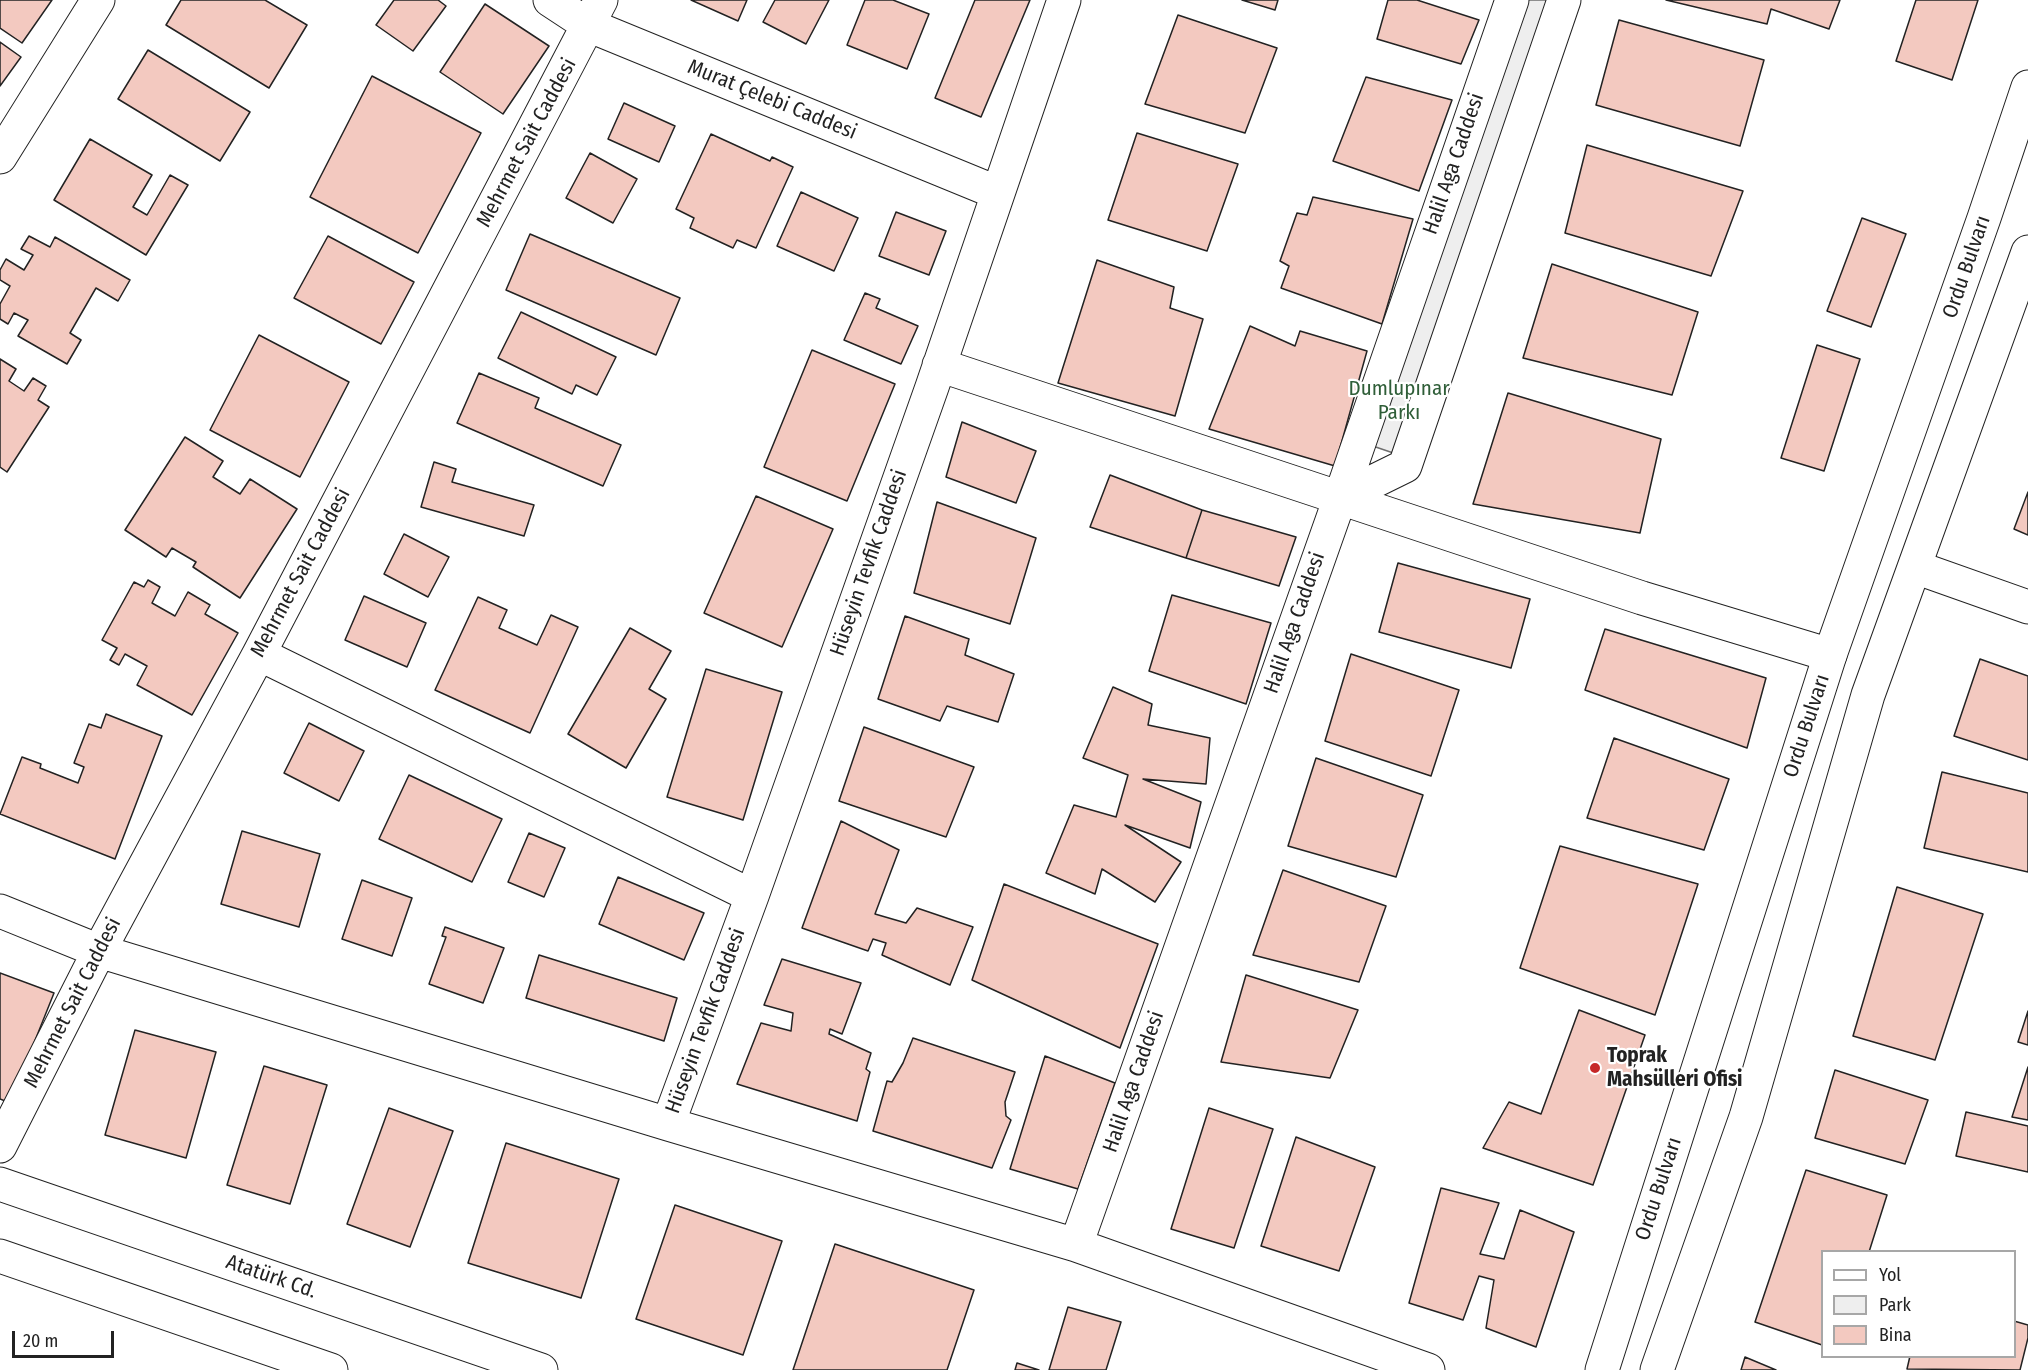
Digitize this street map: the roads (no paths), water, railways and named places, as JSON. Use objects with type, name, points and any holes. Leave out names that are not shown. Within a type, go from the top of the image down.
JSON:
[{"type":"street","points":[[0,157],[98,0]]},
{"type":"street","name":"Murat Çelebi Caddesi","points":[[550,0],[595,12],[998,193]]},
{"type":"street","name":"Hüseyin Tevfik Caddesi","points":[[668,1124],[752,896],[939,365],[1064,0]]},
{"type":"street","name":"Halil Aga Caddesi","points":[[1076,1245],[1340,498],[1512,0]]},
{"type":"street","points":[[1340,498],[1405,466],[1564,0]]},
{"type":"street","name":"Mehrmet Sait Caddesi","points":[[0,1146],[99,951],[259,654],[595,12]]},
{"type":"street","name":"Ordu Bulvarı","points":[[1602,1370],[1830,656],[2028,87]]},
{"type":"street","points":[[1657,1370],[1746,1117],[1868,695],[2028,252]]},
{"type":"street","points":[[939,365],[1642,598],[1830,656]]},
{"type":"street","points":[[1915,567],[2028,607]]},
{"type":"street","points":[[259,654],[752,896]]},
{"type":"street","points":[[0,911],[99,951],[1076,1245],[1428,1370]]},
{"type":"street","name":"Atatürk Cd.","points":[[0,1184],[541,1370]]},
{"type":"street","points":[[0,1256],[331,1370]]},
{"type":"place","name":"Toprak Mahsülleri Ofisi","points":[[1595,1068]]},
{"type":"park label","name":"Dumlupınar Parkı","points":[[1399,401]]}]
